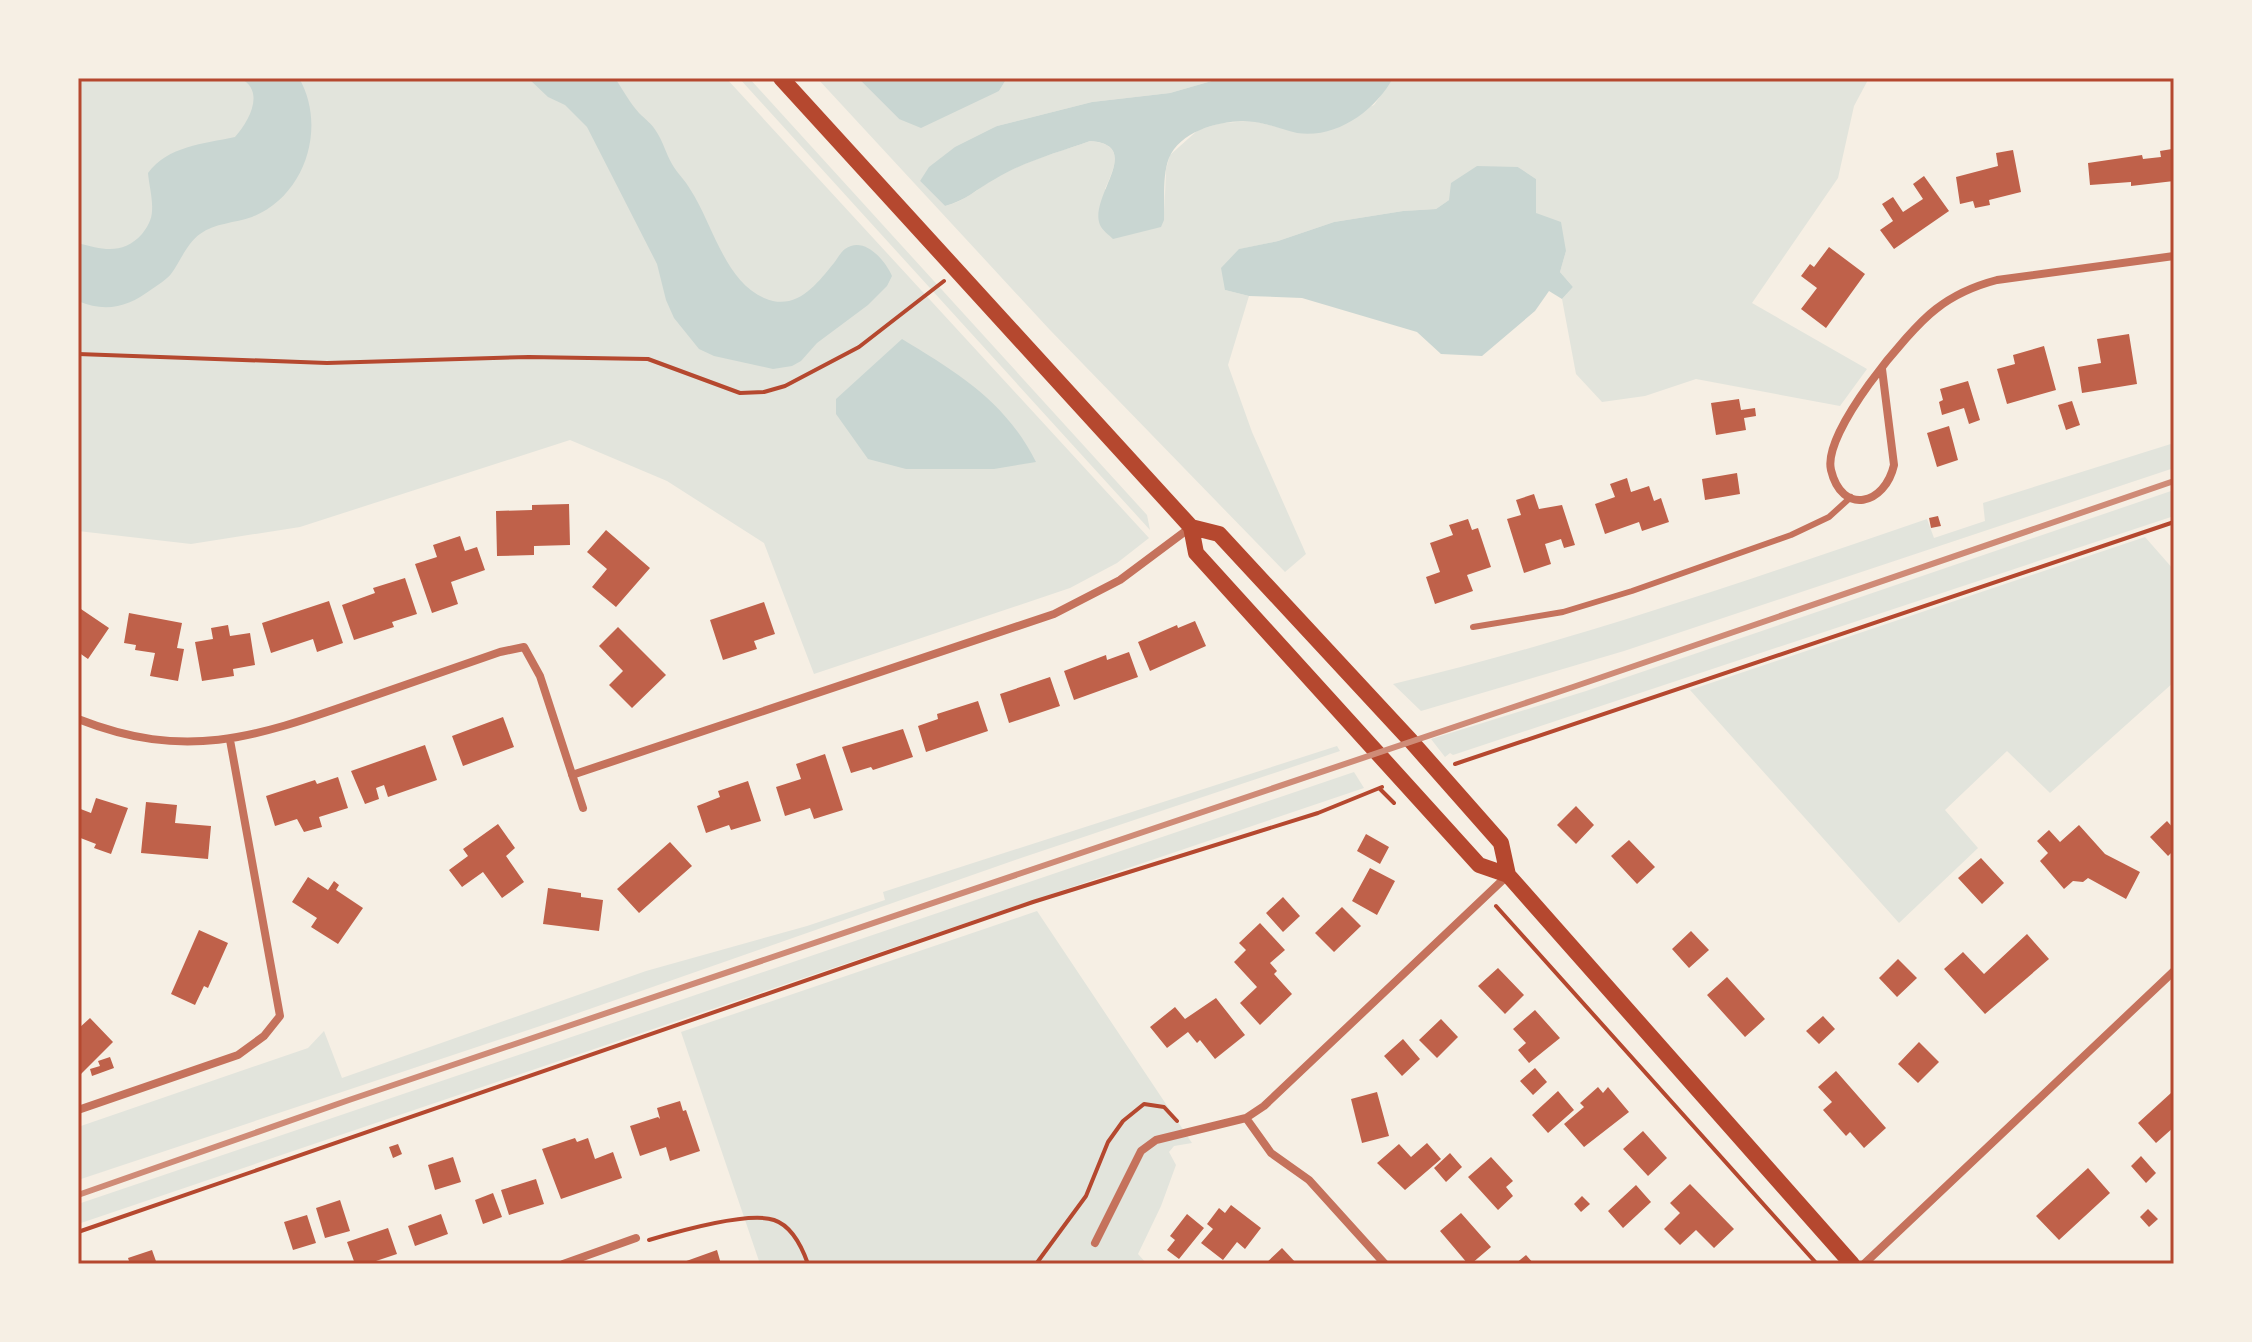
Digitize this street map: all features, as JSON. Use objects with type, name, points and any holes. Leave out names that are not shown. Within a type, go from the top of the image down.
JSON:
[{"type":"main road","points":[[781,78],[1191,527],[1196,553],[1401,780],[1479,865],[1508,875]]},
{"type":"main road","points":[[1191,527],[1219,534],[1435,768],[1501,843],[1508,875],[1852,1264]]},
{"type":"street","points":[[1882,369],[1894,465],[1891,479],[1883,490],[1869,501],[1859,501],[1841,489],[1830,468],[1831,447],[1848,413],[1882,369],[1912,332],[1934,310],[1971,286],[1997,280],[2174,256]]},
{"type":"street","points":[[572,775],[1054,614],[1120,580],[1191,527]]},
{"type":"street","points":[[78,719],[147,740],[189,743],[230,740],[275,730],[500,652],[524,647],[540,676],[583,808]]},
{"type":"street","points":[[78,1110],[238,1055],[264,1036],[280,1016],[230,740]]},
{"type":"street","points":[[1095,1243],[1141,1151],[1156,1140],[1246,1118],[1264,1106],[1508,875]]},
{"type":"street","points":[[1864,1264],[2174,971]]},
{"type":"street","points":[[1246,1118],[1271,1153],[1309,1180],[1385,1264]]},
{"type":"street","points":[[563,1264],[576,1262],[636,1238]]},
{"type":"lane","points":[[1473,627],[1563,612],[1632,591],[1791,535],[1829,517],[1851,497]]},
{"type":"path","points":[[78,354],[327,363],[529,357],[648,359],[740,393],[764,392],[785,386],[859,347],[956,271]]},
{"type":"path","points":[[1435,768],[1461,762],[2174,522]]},
{"type":"path","points":[[78,1232],[1033,902],[1318,813],[1401,780]]},
{"type":"path","points":[[1379,788],[1401,810]]},
{"type":"path","points":[[1486,895],[1817,1264]]},
{"type":"path","points":[[1036,1264],[1086,1196],[1108,1142],[1123,1121],[1144,1104],[1164,1107],[1184,1134]]},
{"type":"path","points":[[636,1238],[643,1242],[685,1230],[765,1218],[776,1220],[787,1228],[808,1264]]},
{"type":"shaded area","points":[[78,78],[726,78],[1149,538],[1117,563],[1070,588],[814,674],[764,543],[667,481],[570,440],[300,527],[191,544],[78,531]]},
{"type":"shaded area","points":[[240,78],[299,78],[307,97],[311,138],[298,176],[286,193],[271,207],[252,217],[219,225],[200,234],[187,247],[169,276],[134,300],[107,307],[78,301],[78,243],[104,249],[120,248],[142,234],[152,214],[148,173],[156,164],[187,148],[235,137],[245,123],[254,98],[248,84]]},
{"type":"shaded area","points":[[528,78],[615,78],[658,135],[672,164],[698,203],[729,265],[750,290],[775,301],[795,299],[820,280],[844,250],[852,245],[866,247],[879,257],[892,276],[887,286],[792,366],[773,369],[714,356],[699,349],[674,318],[657,264],[587,127],[565,105],[548,97]]},
{"type":"shaded area","points":[[739,78],[749,78],[1147,515],[1150,530]]},
{"type":"shaded area","points":[[817,78],[858,78],[899,119],[999,91],[1007,78],[1222,78],[1170,93],[1092,102],[997,126],[920,181],[945,206],[965,198],[1017,167],[1090,141],[1101,143],[1113,151],[1114,164],[1105,189],[1164,220],[1166,169],[1170,155],[1198,130],[1221,123],[1253,121],[1301,133],[1374,105],[1393,78],[1869,78],[1854,106],[1838,178],[1752,303],[1867,369],[1840,406],[1696,379],[1645,396],[1602,402],[1576,374],[1562,299],[1573,287],[1560,272],[1566,251],[1536,213],[1536,179],[1518,167],[1436,209],[1334,222],[1278,241],[1240,249],[1225,290],[1249,296],[1228,365],[1252,432],[1306,554],[1285,572],[1050,330]]},
{"type":"shaded area","points":[[858,78],[1007,78],[999,91],[921,128],[899,119]]},
{"type":"shaded area","points":[[1222,78],[1393,78],[1365,111],[1326,132],[1297,133],[1244,121],[1219,124],[1194,133],[1175,148],[1169,158],[1161,227],[1113,239],[1101,227],[1098,214],[1115,162],[1114,152],[1106,145],[1090,141],[1041,158],[945,206],[920,181],[929,167],[955,147],[997,126],[1092,102],[1170,93]]},
{"type":"shaded area","points":[[1477,166],[1518,167],[1536,179],[1536,213],[1561,222],[1566,251],[1560,272],[1573,287],[1562,299],[1549,291],[1535,311],[1482,356],[1441,354],[1417,332],[1302,298],[1249,296],[1225,290],[1221,268],[1239,249],[1278,241],[1334,222],[1436,209],[1449,200],[1451,183]]},
{"type":"shaded area","points":[[902,339],[979,391],[1010,422],[1036,462],[994,469],[906,469],[868,459],[836,414],[836,399]]},
{"type":"shaded area","points":[[2174,443],[2174,468],[1624,651],[1421,711],[1393,684],[1595,629],[1927,519],[1934,538],[1985,521],[1983,503]]},
{"type":"shaded area","points":[[2174,490],[2174,516],[1453,755],[1450,753],[1445,757],[1431,739],[1586,691]]},
{"type":"shaded area","points":[[2145,537],[2174,570],[2174,682],[2050,793],[2007,751],[1945,810],[1978,848],[1899,923],[1690,690]]},
{"type":"shaded area","points":[[1337,746],[1340,751],[1021,858],[561,1019],[78,1180],[78,1127],[308,1048],[324,1031],[342,1078],[646,971],[807,926],[885,900],[883,892]]},
{"type":"shaded area","points":[[1354,772],[1364,788],[78,1224],[78,1204]]},
{"type":"shaded area","points":[[1037,911],[1192,1143],[1174,1146],[1169,1152],[1176,1165],[1138,1254],[1147,1264],[760,1264],[681,1032]]},
{"type":"building","points":[[2172,149],[2174,181],[2131,186],[2131,182],[2090,185],[2088,163],[2142,155],[2143,159],[2161,157],[2160,151]]},
{"type":"building","points":[[2013,150],[2021,192],[1989,200],[1990,205],[1975,208],[1973,201],[1960,204],[1956,177],[1998,166],[1996,153]]},
{"type":"building","points":[[1924,176],[1949,211],[1894,249],[1880,230],[1893,221],[1882,204],[1893,197],[1903,212],[1923,199],[1913,184]]},
{"type":"building","points":[[1829,247],[1865,274],[1826,328],[1801,309],[1817,288],[1801,276],[1810,264],[1814,267]]},
{"type":"building","points":[[2129,334],[2137,384],[2082,393],[2078,367],[2101,363],[2097,339]]},
{"type":"building","points":[[2044,346],[2056,390],[2007,404],[1997,369],[2015,364],[2013,355]]},
{"type":"building","points":[[1968,381],[1980,420],[1969,424],[1964,408],[1942,415],[1939,402],[1943,400],[1940,389]]},
{"type":"building","points":[[1739,399],[1741,410],[1755,408],[1756,416],[1744,418],[1746,430],[1716,435],[1711,403]]},
{"type":"building","points":[[2072,401],[2080,425],[2066,430],[2058,405]]},
{"type":"building","points":[[1949,426],[1958,460],[1937,467],[1927,433]]},
{"type":"building","points":[[1737,473],[1740,494],[1705,500],[1702,479]]},
{"type":"building","points":[[1627,478],[1631,492],[1649,486],[1654,501],[1661,498],[1669,522],[1642,531],[1639,522],[1605,534],[1595,504],[1615,497],[1610,484]]},
{"type":"building","points":[[1534,494],[1539,509],[1562,505],[1575,545],[1564,548],[1561,539],[1545,544],[1551,564],[1524,573],[1507,519],[1521,515],[1516,500]]},
{"type":"building","points":[[569,504],[570,545],[534,546],[534,555],[497,556],[496,511],[532,510],[532,505]]},
{"type":"building","points":[[1938,516],[1941,526],[1931,528],[1929,518]]},
{"type":"building","points":[[1468,519],[1472,530],[1478,528],[1491,567],[1467,575],[1473,591],[1435,604],[1426,577],[1440,572],[1430,543],[1453,535],[1449,525]]},
{"type":"building","points":[[606,530],[650,568],[616,607],[592,587],[607,569],[587,552]]},
{"type":"building","points":[[460,536],[465,551],[477,547],[485,570],[451,582],[458,604],[432,613],[415,564],[437,557],[433,545]]},
{"type":"building","points":[[405,578],[417,614],[392,622],[394,627],[354,640],[342,605],[375,593],[373,588]]},
{"type":"building","points":[[329,601],[343,643],[317,652],[313,639],[271,653],[262,623]]},
{"type":"building","points":[[764,602],[775,634],[754,641],[757,649],[723,660],[710,620]]},
{"type":"building","points":[[78,607],[109,628],[88,659],[78,652]]},
{"type":"building","points":[[129,613],[182,623],[177,648],[184,649],[178,681],[150,676],[155,653],[135,650],[136,645],[124,643]]},
{"type":"building","points":[[1195,621],[1206,646],[1150,671],[1138,642],[1177,625],[1178,628]]},
{"type":"building","points":[[228,625],[230,636],[250,633],[255,665],[233,669],[234,676],[202,681],[195,642],[213,639],[211,628]]},
{"type":"building","points":[[618,627],[666,675],[632,708],[609,685],[623,671],[599,646]]},
{"type":"building","points":[[1129,652],[1138,677],[1074,700],[1064,671],[1106,655],[1107,660]]},
{"type":"building","points":[[1050,677],[1060,706],[1009,723],[1000,694]]},
{"type":"building","points":[[978,701],[988,731],[926,752],[918,726],[938,719],[937,714]]},
{"type":"building","points":[[503,717],[514,747],[463,766],[452,736]]},
{"type":"building","points":[[903,729],[913,757],[873,770],[871,767],[851,773],[842,747]]},
{"type":"building","points":[[425,745],[437,780],[388,797],[384,785],[376,788],[379,799],[365,804],[351,771]]},
{"type":"building","points":[[825,754],[843,810],[814,819],[810,808],[785,816],[776,787],[801,779],[796,764]]},
{"type":"building","points":[[338,777],[348,808],[319,817],[322,827],[304,832],[297,819],[275,826],[266,796],[315,780],[317,784]]},
{"type":"building","points":[[748,781],[761,821],[731,830],[729,825],[706,833],[697,806],[720,797],[718,791]]},
{"type":"building","points":[[96,798],[128,808],[111,854],[94,848],[96,844],[78,837],[78,808],[91,813]]},
{"type":"building","points":[[146,802],[177,805],[175,823],[211,826],[208,859],[141,853]]},
{"type":"building","points":[[1576,806],[1594,825],[1576,844],[1557,825]]},
{"type":"building","points":[[2167,821],[2174,829],[2174,850],[2168,856],[2150,837]]},
{"type":"building","points":[[498,824],[515,848],[506,856],[524,882],[502,898],[483,872],[462,887],[449,870],[468,856],[463,849]]},
{"type":"building","points":[[2079,825],[2105,854],[2140,872],[2126,899],[2088,878],[2083,882],[2073,881],[2064,889],[2040,861],[2048,853],[2037,841],[2049,830],[2060,842]]},
{"type":"building","points":[[1366,834],[1389,847],[1380,864],[1357,851]]},
{"type":"building","points":[[1629,840],[1655,867],[1637,884],[1611,856]]},
{"type":"building","points":[[670,842],[692,866],[639,913],[617,889]]},
{"type":"building","points":[[1981,858],[2004,883],[1982,904],[1958,878]]},
{"type":"building","points":[[1370,868],[1395,881],[1377,915],[1352,901]]},
{"type":"building","points":[[308,877],[328,890],[334,881],[339,885],[336,890],[363,908],[338,944],[311,927],[317,918],[292,902]]},
{"type":"building","points":[[548,888],[603,900],[599,931],[543,924]]},
{"type":"building","points":[[1283,897],[1300,916],[1283,932],[1266,913]]},
{"type":"building","points":[[1342,907],[1361,926],[1334,952],[1315,933]]},
{"type":"building","points":[[1260,923],[1285,950],[1270,963],[1277,971],[1274,974],[1292,994],[1260,1025],[1240,1003],[1257,987],[1234,962],[1246,950],[1239,943]]},
{"type":"building","points":[[199,930],[228,943],[208,988],[204,986],[195,1005],[171,994]]},
{"type":"building","points":[[1691,931],[1709,950],[1689,968],[1672,949]]},
{"type":"building","points":[[2027,934],[2049,959],[1985,1014],[1944,969],[1963,952],[1984,974]]},
{"type":"building","points":[[1898,959],[1917,978],[1897,997],[1879,978]]},
{"type":"building","points":[[1498,968],[1524,995],[1505,1014],[1478,986]]},
{"type":"building","points":[[1727,977],[1765,1019],[1745,1037],[1707,995]]},
{"type":"building","points":[[1216,998],[1245,1035],[1215,1059],[1200,1040],[1197,1043],[1188,1032],[1167,1048],[1150,1027],[1175,1007],[1185,1019]]},
{"type":"building","points":[[1535,1010],[1560,1038],[1529,1063],[1518,1050],[1526,1043],[1513,1029]]},
{"type":"building","points":[[1823,1016],[1835,1029],[1819,1044],[1806,1031]]},
{"type":"building","points":[[90,1018],[113,1042],[78,1077],[78,1029]]},
{"type":"building","points":[[1441,1019],[1458,1037],[1437,1058],[1419,1040]]},
{"type":"building","points":[[1403,1039],[1420,1059],[1402,1076],[1384,1056]]},
{"type":"building","points":[[1919,1042],[1939,1062],[1918,1083],[1898,1064]]},
{"type":"building","points":[[110,1057],[114,1068],[92,1076],[90,1069],[100,1066],[98,1061]]},
{"type":"building","points":[[1535,1068],[1547,1082],[1533,1095],[1520,1081]]},
{"type":"building","points":[[1836,1071],[1886,1128],[1864,1148],[1850,1132],[1846,1136],[1823,1110],[1832,1102],[1818,1087]]},
{"type":"building","points":[[1598,1087],[1603,1093],[1608,1087],[1629,1112],[1584,1147],[1564,1124],[1584,1107],[1580,1103]]},
{"type":"building","points":[[1558,1091],[1574,1110],[1548,1133],[1532,1115]]},
{"type":"building","points":[[1377,1092],[1389,1136],[1362,1143],[1351,1099]]},
{"type":"building","points":[[2171,1093],[2174,1096],[2174,1127],[2156,1143],[2138,1123]]},
{"type":"building","points":[[680,1101],[700,1151],[670,1161],[666,1147],[640,1156],[630,1126],[658,1117],[660,1119],[657,1108]]},
{"type":"building","points":[[1643,1131],[1667,1158],[1648,1176],[1623,1149]]},
{"type":"building","points":[[575,1138],[577,1142],[588,1138],[595,1159],[613,1152],[622,1178],[561,1199],[542,1149]]},
{"type":"building","points":[[1427,1143],[1441,1159],[1405,1190],[1377,1163],[1399,1144],[1411,1157]]},
{"type":"building","points":[[398,1144],[402,1154],[393,1158],[389,1147]]},
{"type":"building","points":[[1450,1153],[1462,1167],[1446,1182],[1434,1168]]},
{"type":"building","points":[[2141,1156],[2156,1173],[2146,1183],[2131,1166]]},
{"type":"building","points":[[453,1157],[461,1182],[435,1190],[428,1165]]},
{"type":"building","points":[[1491,1157],[1513,1181],[1506,1187],[1513,1196],[1498,1210],[1468,1177]]},
{"type":"building","points":[[2088,1168],[2110,1193],[2059,1240],[2036,1216]]},
{"type":"building","points":[[536,1179],[544,1204],[509,1215],[501,1190]]},
{"type":"building","points":[[1690,1184],[1734,1229],[1714,1248],[1696,1230],[1680,1245],[1664,1229],[1680,1213],[1670,1203]]},
{"type":"building","points":[[1636,1185],[1651,1202],[1623,1228],[1608,1211]]},
{"type":"building","points":[[493,1193],[502,1217],[483,1224],[475,1200]]},
{"type":"building","points":[[1582,1196],[1590,1204],[1581,1212],[1574,1204]]},
{"type":"building","points":[[340,1200],[350,1231],[325,1238],[316,1208]]},
{"type":"building","points":[[1231,1205],[1261,1228],[1245,1249],[1237,1242],[1223,1260],[1201,1243],[1213,1229],[1207,1224],[1219,1208],[1225,1213]]},
{"type":"building","points":[[2148,1209],[2158,1219],[2149,1227],[2140,1217]]},
{"type":"building","points":[[1461,1213],[1491,1247],[1471,1264],[1440,1231]]},
{"type":"building","points":[[441,1214],[448,1234],[415,1246],[408,1226]]},
{"type":"building","points":[[1187,1214],[1204,1228],[1179,1259],[1167,1250],[1175,1240],[1170,1236]]},
{"type":"building","points":[[307,1215],[316,1243],[293,1250],[284,1222]]},
{"type":"building","points":[[388,1228],[397,1254],[367,1264],[355,1264],[347,1242]]},
{"type":"building","points":[[1282,1248],[1297,1264],[1265,1264]]},
{"type":"building","points":[[152,1250],[157,1264],[130,1264],[128,1258]]},
{"type":"building","points":[[717,1250],[721,1264],[678,1264]]},
{"type":"building","points":[[1526,1255],[1534,1264],[1515,1264]]},
{"type":"railway","points":[[78,1195],[349,1100],[2174,481]]}]
